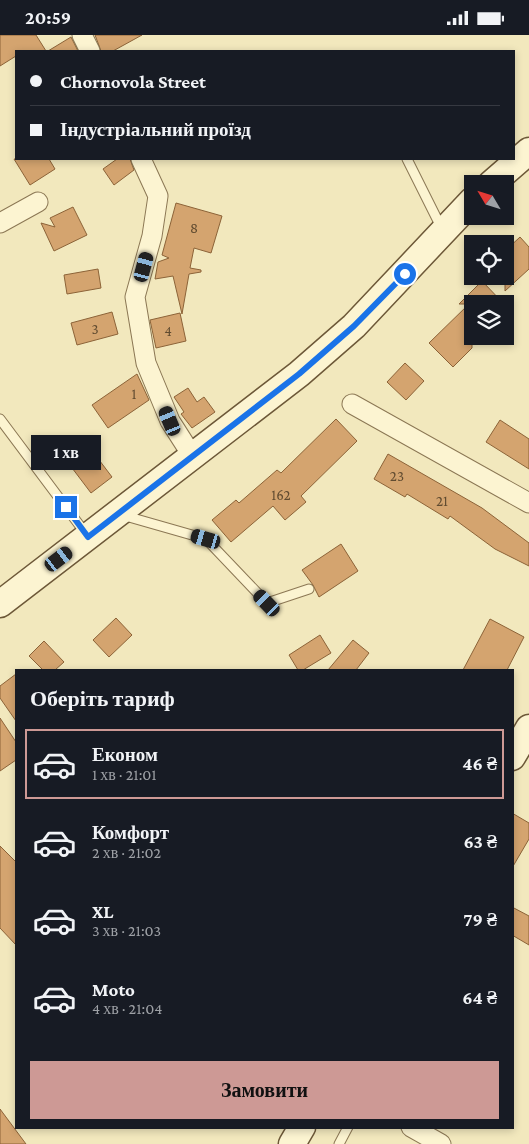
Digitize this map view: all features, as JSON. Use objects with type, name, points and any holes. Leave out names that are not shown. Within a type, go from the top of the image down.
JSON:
[{"type":"street","points":[[82,35],[90,50]]},
{"type":"street","points":[[501,175],[529,151]]},
{"type":"street","points":[[141,160],[158,196],[152,236],[135,297],[146,363],[170,421],[193,457]]},
{"type":"street","points":[[0,223],[38,202]]},
{"type":"street","points":[[0,604],[299,374],[354,326],[464,209]]},
{"type":"street","points":[[352,404],[529,503]]},
{"type":"street","points":[[514,753],[529,727]]},
{"type":"street","points":[[292,1144],[301,1129]]},
{"type":"street","points":[[414,1129],[436,1143]]},
{"type":"lane","points":[[408,160],[443,231]]},
{"type":"lane","points":[[0,419],[88,537]]},
{"type":"lane","points":[[118,514],[206,539],[267,603],[309,589]]},
{"type":"lane","points":[[339,1144],[347,1129]]},
{"type":"building","points":[[0,35],[36,35],[45,50],[15,50],[15,57],[0,66]]},
{"type":"building","points":[[95,35],[142,35],[115,50],[101,50]]},
{"type":"building","points":[[71,37],[78,50],[50,50]]},
{"type":"building","points":[[14,159],[50,160],[55,169],[30,185]]},
{"type":"building","points":[[116,160],[130,160],[134,170],[114,185],[103,169]]},
{"type":"building","points":[[176,203],[222,216],[211,253],[194,248],[190,268],[201,270],[201,272],[189,274],[182,314],[173,276],[155,279],[158,262],[169,258],[162,255]]},
{"type":"building","points":[[73,207],[87,235],[54,251],[41,223],[55,227],[50,218]]},
{"type":"building","points":[[520,237],[529,247],[529,269],[514,283],[514,243]]},
{"type":"building","points":[[98,269],[101,288],[67,294],[64,275]]},
{"type":"building","points":[[478,285],[486,285],[495,295],[468,295]]},
{"type":"building","points":[[505,285],[512,285],[505,291]]},
{"type":"building","points":[[464,309],[464,345],[472,345],[472,348],[453,367],[429,343]]},
{"type":"building","points":[[112,312],[118,334],[77,345],[71,323]]},
{"type":"building","points":[[180,313],[186,341],[156,348],[150,320]]},
{"type":"building","points":[[405,363],[424,381],[406,400],[387,382]]},
{"type":"building","points":[[137,374],[149,400],[108,428],[92,405]]},
{"type":"building","points":[[188,388],[197,402],[204,397],[215,412],[192,428],[181,414],[184,412],[174,397]]},
{"type":"building","points":[[336,419],[357,441],[301,496],[306,502],[285,520],[273,506],[231,542],[212,520],[236,500],[239,503],[277,470],[281,473]]},
{"type":"building","points":[[500,420],[529,439],[529,469],[486,442]]},
{"type":"building","points":[[84,440],[112,477],[91,493],[63,456]]},
{"type":"building","points":[[388,454],[482,508],[529,543],[529,566],[495,549],[450,516],[448,519],[407,494],[405,497],[374,479]]},
{"type":"building","points":[[341,544],[358,571],[319,597],[302,570]]},
{"type":"building","points":[[116,618],[132,635],[109,657],[93,640]]},
{"type":"building","points":[[490,619],[524,637],[508,669],[464,669]]},
{"type":"building","points":[[320,635],[331,653],[305,669],[297,669],[289,655]]},
{"type":"building","points":[[353,640],[369,653],[357,669],[329,669]]},
{"type":"building","points":[[44,641],[64,662],[56,669],[42,669],[29,656]]},
{"type":"building","points":[[15,675],[15,720],[0,698],[0,686]]},
{"type":"building","points":[[0,718],[15,740],[15,761],[0,771]]},
{"type":"building","points":[[514,814],[529,823],[529,839],[514,865]]},
{"type":"building","points":[[0,846],[15,861],[15,944],[0,928]]},
{"type":"building","points":[[514,908],[529,916],[529,945],[514,936]]},
{"type":"building","points":[[0,1109],[26,1144],[0,1144]]},
{"type":"route","points":[[66,507],[88,537],[299,374],[354,326],[405,274]]}]
